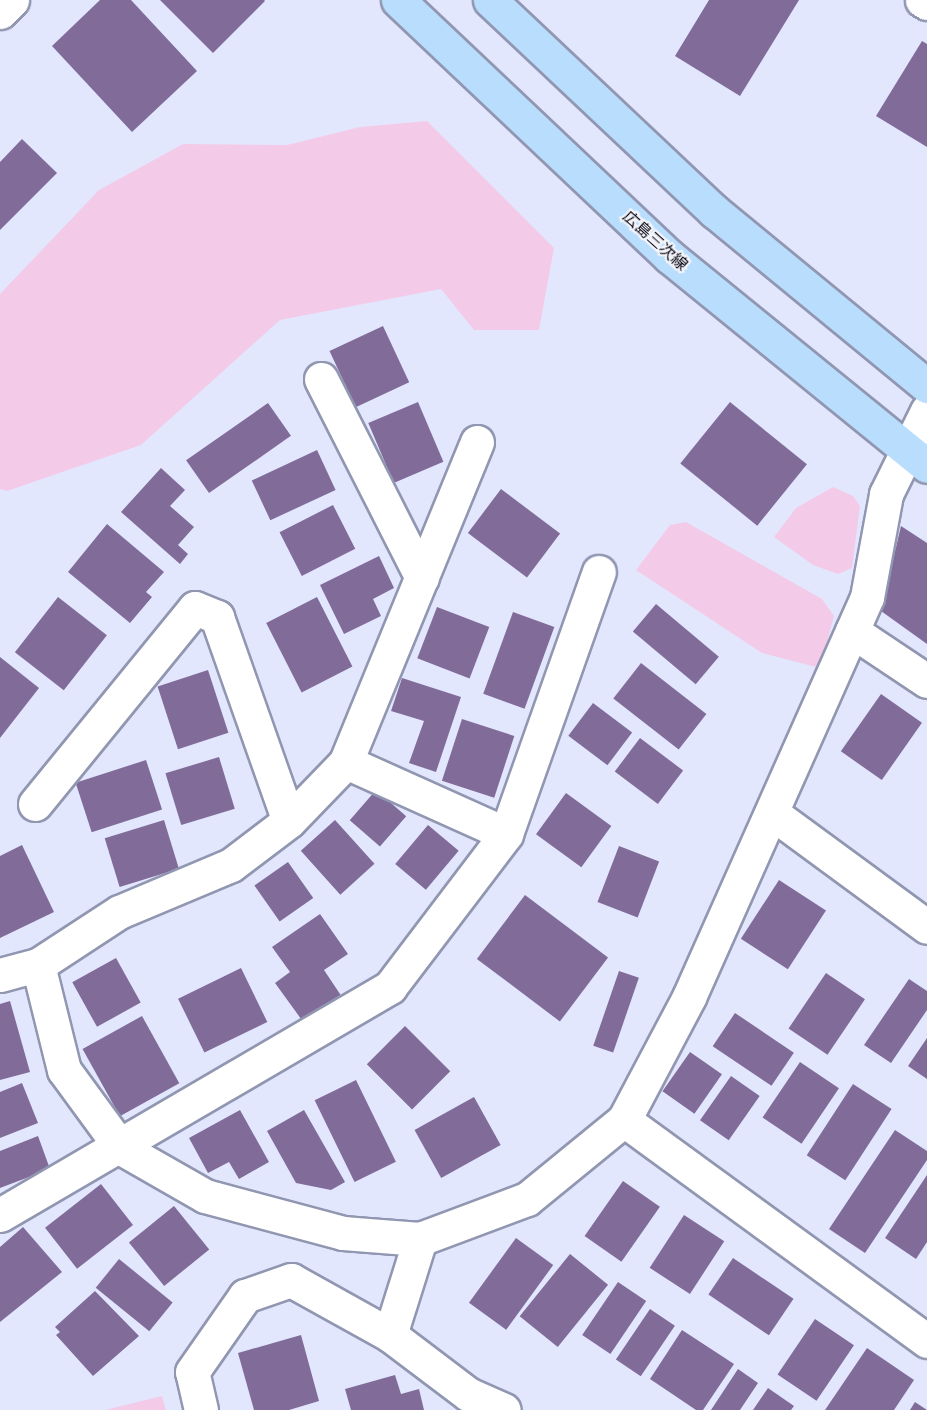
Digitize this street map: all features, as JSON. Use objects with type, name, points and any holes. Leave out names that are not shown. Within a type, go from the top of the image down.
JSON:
[{"type":"main road","name":"広島三次線","points":[[398,0],[670,256],[916,458]]},
{"type":"main road","points":[[490,0],[714,211],[927,386]]},
{"type":"street","points":[[0,12],[12,0]]},
{"type":"street","points":[[922,0],[927,3]]},
{"type":"street","points":[[321,379],[422,578]]},
{"type":"street","points":[[38,965],[64,1070],[121,1148],[205,1196],[343,1233],[420,1239],[527,1199],[624,1120],[690,997],[867,597],[886,494],[916,458],[927,411]]},
{"type":"street","points":[[0,975],[38,965],[119,912],[231,865],[289,821],[346,762],[477,442]]},
{"type":"street","points":[[0,1215],[121,1148],[390,987],[506,834],[599,572]]},
{"type":"street","points":[[35,804],[195,608],[217,616],[289,821]]},
{"type":"street","points":[[852,631],[927,681]]},
{"type":"street","points":[[346,762],[506,834]]},
{"type":"street","points":[[772,813],[927,927]]},
{"type":"street","points":[[624,1120],[927,1341]]},
{"type":"street","points":[[390,1335],[420,1239]]},
{"type":"street","points":[[201,1410],[192,1372],[245,1296],[291,1280],[390,1335],[471,1402],[504,1410]]},
{"type":"shaded area","points":[[427,121],[554,248],[539,330],[474,330],[441,289],[280,320],[141,445],[7,491],[0,489],[0,294],[99,190],[183,144],[287,145],[360,127]]},
{"type":"shaded area","points":[[833,487],[853,496],[860,506],[852,568],[838,574],[813,565],[774,537],[796,508]]},
{"type":"shaded area","points":[[686,522],[822,599],[834,616],[820,668],[762,653],[636,570],[670,525]]},
{"type":"shaded area","points":[[162,1396],[166,1410],[105,1410]]},
{"type":"building","points":[[100,0],[131,0],[197,71],[132,132],[52,46]]},
{"type":"building","points":[[160,0],[264,0],[265,1],[213,53]]},
{"type":"building","points":[[709,0],[799,0],[740,96],[675,56]]},
{"type":"building","points":[[922,41],[927,44],[927,147],[876,116]]},
{"type":"building","points":[[22,139],[57,173],[0,230],[0,162]]},
{"type":"building","points":[[383,326],[409,382],[356,407],[330,351]]},
{"type":"building","points":[[418,402],[443,462],[394,483],[368,423]]},
{"type":"building","points":[[730,402],[807,464],[757,526],[680,463]]},
{"type":"building","points":[[268,403],[291,436],[209,493],[186,460]]},
{"type":"building","points":[[317,450],[336,490],[270,520],[252,480]]},
{"type":"building","points":[[161,468],[185,490],[170,506],[194,527],[178,545],[188,554],[180,564],[121,512]]},
{"type":"building","points":[[501,489],[560,534],[527,577],[468,533]]},
{"type":"building","points":[[333,505],[355,549],[302,576],[280,532]]},
{"type":"building","points":[[107,524],[164,572],[146,592],[152,597],[130,623],[68,572]]},
{"type":"building","points":[[901,526],[927,543],[927,644],[881,611]]},
{"type":"building","points":[[379,556],[394,588],[373,599],[381,616],[344,634],[320,585]]},
{"type":"building","points":[[58,597],[107,635],[64,690],[15,652]]},
{"type":"building","points":[[317,597],[352,666],[302,692],[266,623]]},
{"type":"building","points":[[656,604],[719,657],[696,684],[633,632]]},
{"type":"building","points":[[437,607],[489,627],[470,678],[417,658]]},
{"type":"building","points":[[513,612],[554,627],[525,709],[483,694]]},
{"type":"building","points":[[0,657],[39,688],[0,738]]},
{"type":"building","points":[[641,663],[706,714],[679,750],[613,698]]},
{"type":"building","points":[[208,670],[228,733],[178,749],[158,686]]},
{"type":"building","points":[[402,678],[461,697],[436,772],[409,763],[424,721],[391,711]]},
{"type":"building","points":[[881,694],[922,723],[882,780],[841,751]]},
{"type":"building","points":[[593,703],[632,732],[607,765],[568,736]]},
{"type":"building","points":[[462,719],[514,736],[494,798],[442,781]]},
{"type":"building","points":[[640,738],[683,770],[658,804],[615,772]]},
{"type":"building","points":[[219,757],[235,809],[181,825],[165,773]]},
{"type":"building","points":[[146,760],[162,809],[92,832],[76,783]]},
{"type":"building","points":[[376,790],[406,816],[380,846],[350,820]]},
{"type":"building","points":[[566,793],[611,826],[581,867],[536,834]]},
{"type":"building","points":[[164,820],[179,869],[120,887],[105,838]]},
{"type":"building","points":[[335,820],[374,864],[340,895],[301,851]]},
{"type":"building","points":[[428,825],[459,851],[426,890],[395,864]]},
{"type":"building","points":[[22,845],[54,912],[0,938],[0,856]]},
{"type":"building","points":[[619,846],[659,861],[638,917],[597,902]]},
{"type":"building","points":[[288,862],[313,898],[280,922],[254,886]]},
{"type":"building","points":[[779,880],[826,910],[788,969],[741,939]]},
{"type":"building","points":[[525,895],[608,958],[560,1021],[477,959]]},
{"type":"building","points":[[320,914],[348,954],[324,970],[342,997],[304,1023],[275,983],[290,972],[272,947]]},
{"type":"building","points":[[116,958],[141,1003],[97,1027],[72,982]]},
{"type":"building","points":[[241,968],[267,1022],[204,1053],[178,999]]},
{"type":"building","points":[[619,971],[639,978],[613,1053],[593,1046]]},
{"type":"building","points":[[826,973],[865,999],[827,1055],[789,1029]]},
{"type":"building","points":[[909,979],[927,991],[927,1010],[891,1063],[864,1045]]},
{"type":"building","points":[[10,1001],[30,1072],[0,1080],[0,1004]]},
{"type":"building","points":[[735,1013],[794,1053],[771,1086],[713,1046]]},
{"type":"building","points":[[142,1016],[179,1083],[120,1116],[83,1049]]},
{"type":"building","points":[[405,1026],[450,1071],[412,1109],[367,1064]]},
{"type":"building","points":[[927,1038],[927,1079],[908,1066]]},
{"type":"building","points":[[690,1052],[722,1074],[694,1114],[662,1091]]},
{"type":"building","points":[[800,1062],[839,1088],[801,1144],[763,1118]]},
{"type":"building","points":[[731,1076],[760,1096],[729,1140],[700,1120]]},
{"type":"building","points":[[356,1080],[396,1162],[355,1182],[315,1100]]},
{"type":"building","points":[[22,1083],[38,1123],[0,1138],[0,1092]]},
{"type":"building","points":[[853,1084],[892,1109],[845,1180],[807,1155]]},
{"type":"building","points":[[474,1097],[501,1145],[441,1178],[415,1130]]},
{"type":"building","points":[[240,1110],[269,1162],[239,1179],[229,1162],[208,1173],[189,1138]]},
{"type":"building","points":[[304,1110],[345,1182],[331,1190],[296,1183],[267,1131]]},
{"type":"building","points":[[895,1130],[927,1151],[927,1160],[865,1253],[829,1229]]},
{"type":"building","points":[[38,1136],[50,1169],[0,1188],[0,1151]]},
{"type":"building","points":[[927,1175],[927,1242],[916,1259],[885,1238]]},
{"type":"building","points":[[623,1181],[660,1207],[621,1262],[585,1236]]},
{"type":"building","points":[[101,1184],[133,1225],[77,1269],[45,1228]]},
{"type":"building","points":[[174,1206],[209,1250],[164,1286],[129,1243]]},
{"type":"building","points":[[684,1215],[724,1241],[690,1294],[650,1268]]},
{"type":"building","points":[[23,1227],[62,1272],[0,1322],[0,1247]]},
{"type":"building","points":[[516,1238],[553,1265],[506,1330],[469,1303]]},
{"type":"building","points":[[570,1254],[608,1285],[558,1347],[520,1316]]},
{"type":"building","points":[[733,1258],[794,1299],[769,1335],[708,1294]]},
{"type":"building","points":[[119,1259],[173,1302],[149,1331],[96,1288]]},
{"type":"building","points":[[618,1282],[646,1301],[610,1354],[582,1335]]},
{"type":"building","points":[[95,1291],[139,1336],[93,1376],[56,1335],[60,1332],[55,1327]]},
{"type":"building","points":[[650,1309],[675,1326],[641,1376],[616,1360]]},
{"type":"building","points":[[815,1319],[854,1345],[816,1401],[778,1375]]},
{"type":"building","points":[[682,1330],[734,1364],[703,1410],[696,1410],[650,1379]]},
{"type":"building","points":[[301,1335],[319,1401],[289,1410],[254,1410],[238,1353]]},
{"type":"building","points":[[867,1348],[914,1380],[894,1410],[825,1410]]},
{"type":"building","points":[[738,1369],[758,1383],[740,1410],[711,1410]]},
{"type":"building","points":[[395,1375],[401,1394],[419,1389],[424,1410],[351,1410],[345,1389]]},
{"type":"building","points":[[768,1388],[794,1406],[791,1410],[753,1410]]},
{"type":"building","points":[[915,1402],[927,1410],[910,1410]]}]
